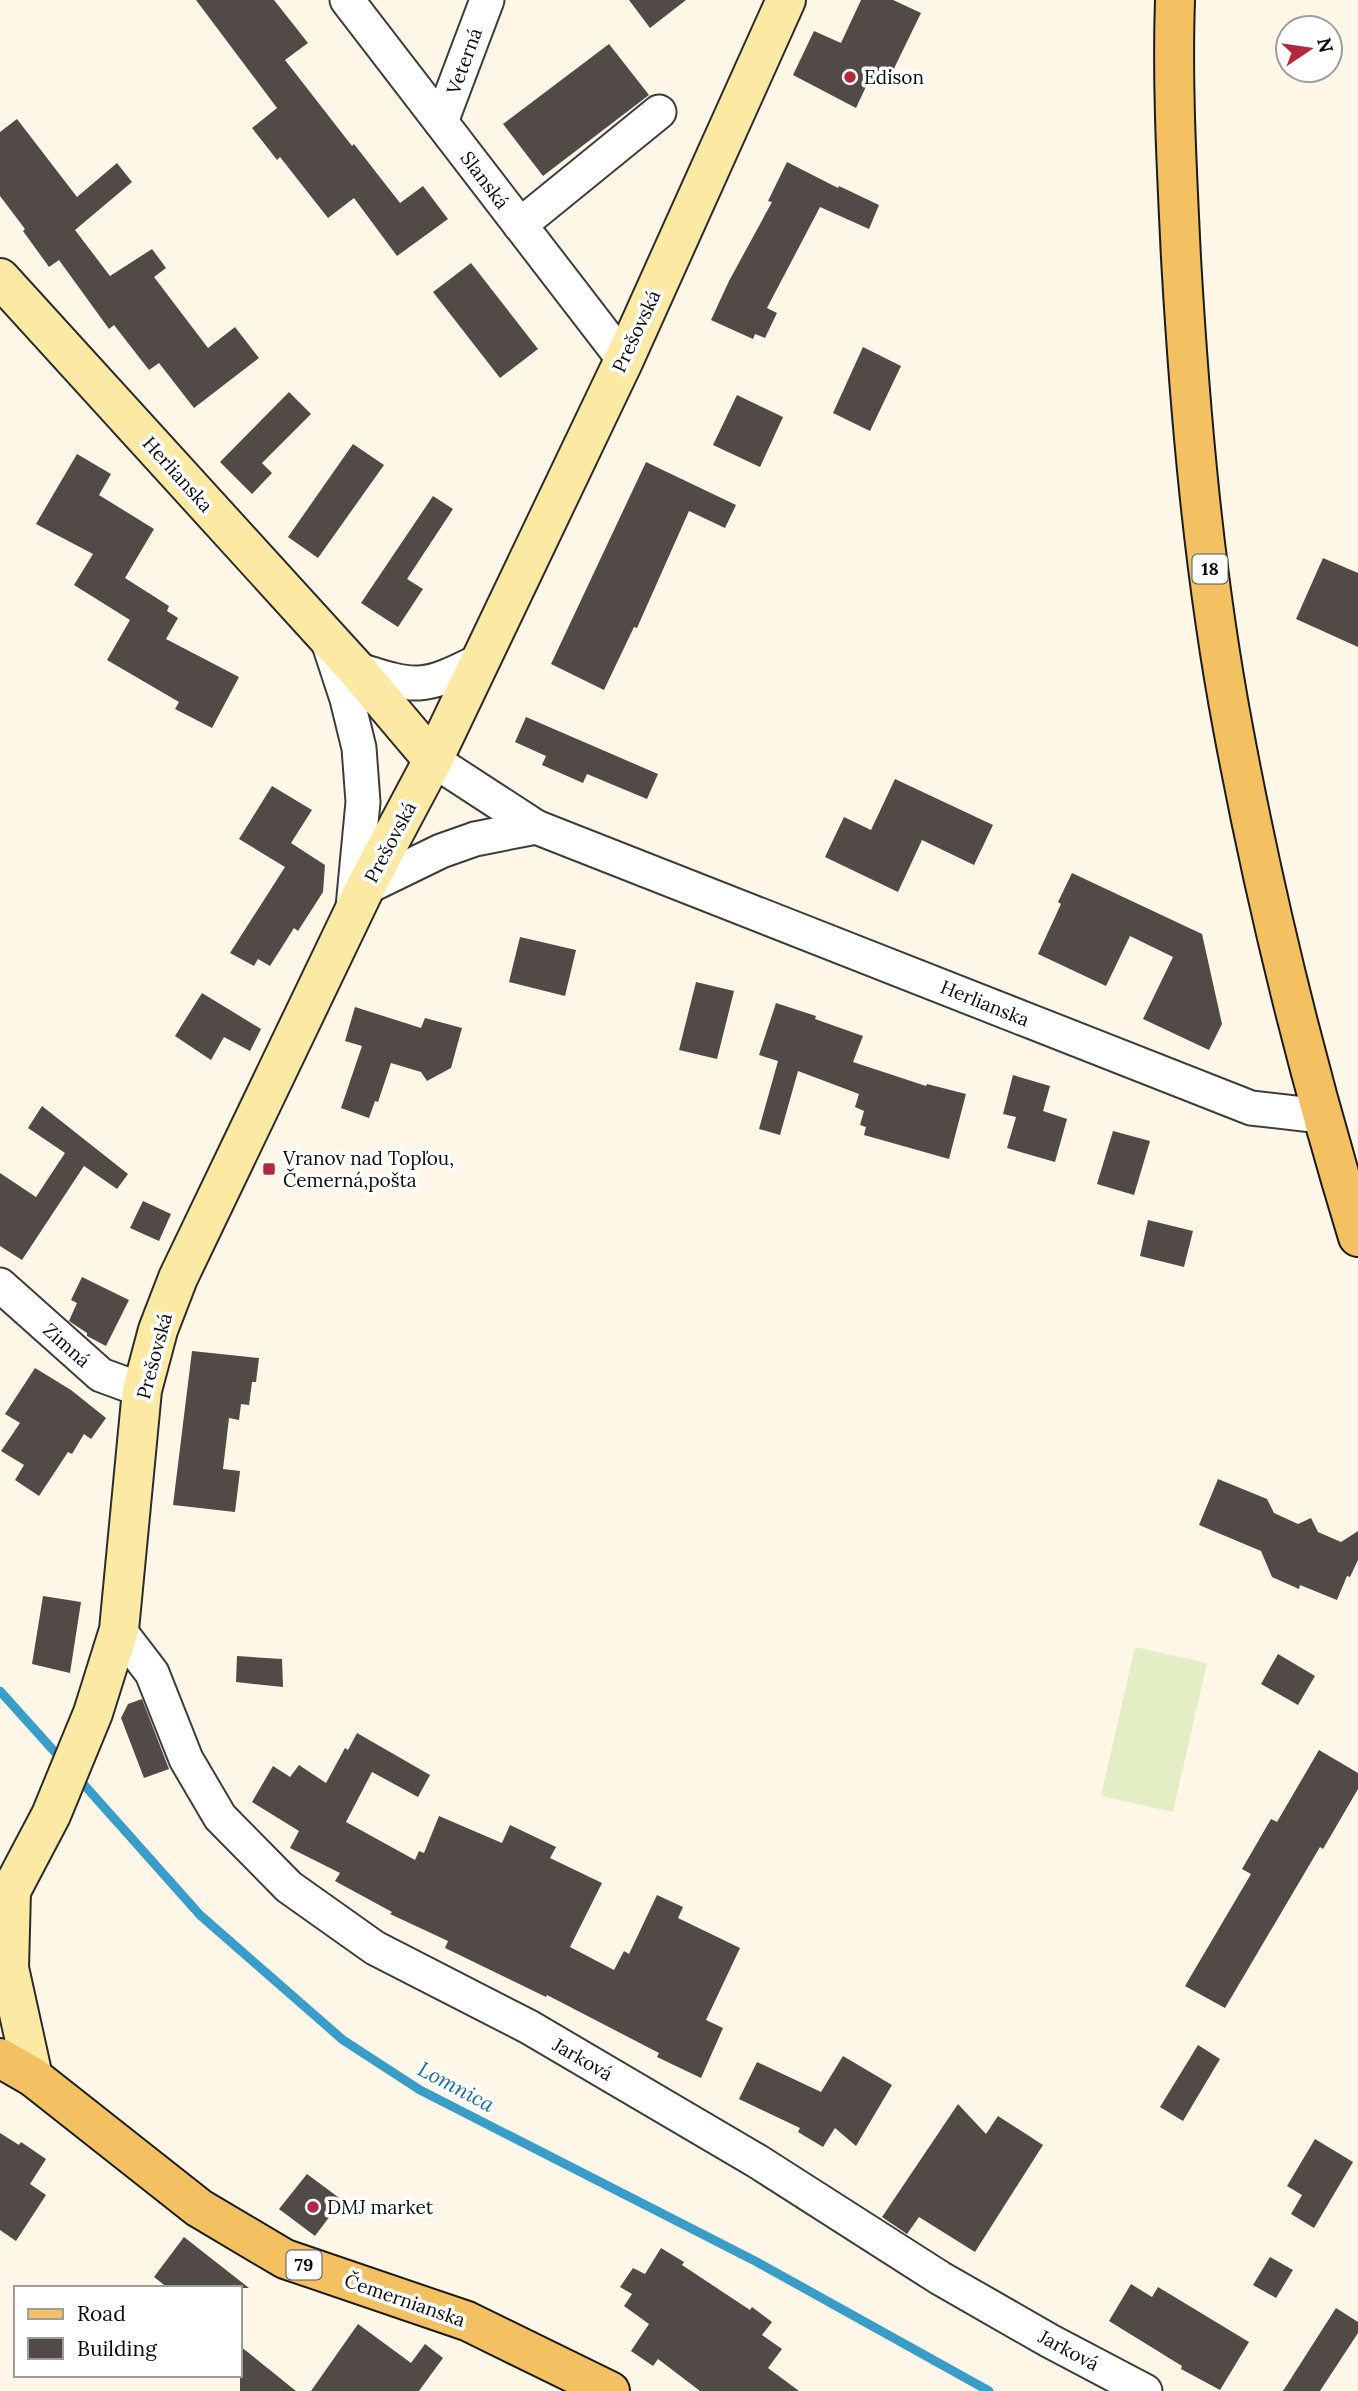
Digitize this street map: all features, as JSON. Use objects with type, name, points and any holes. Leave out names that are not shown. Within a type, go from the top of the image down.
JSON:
[{"type":"main road","name":"Prešovská","points":[[5,1898],[51,1815],[93,1713],[119,1630],[142,1390],[158,1330],[178,1278],[359,902],[433,760],[624,360],[786,0]]},
{"type":"main road","name":"18","points":[[1175,0],[1176,164],[1187,358],[1215,610],[1233,727],[1258,847],[1321,1116],[1358,1237]]},
{"type":"main road","name":"Herlianska","points":[[0,278],[356,669],[433,760]]},
{"type":"main road","points":[[5,1898],[9,1968],[33,2077]]},
{"type":"main road","name":"Čemernianska","points":[[0,2058],[33,2077],[199,2208],[285,2259],[467,2321],[610,2391]]},
{"type":"street","name":"Slanská","points":[[347,0],[624,360]]},
{"type":"street","name":"Veterná","points":[[441,122],[487,0]]},
{"type":"street","points":[[520,225],[659,112]]},
{"type":"street","points":[[326,636],[347,699],[359,748],[363,802],[359,902]]},
{"type":"street","points":[[356,669],[415,685],[449,676],[479,661]]},
{"type":"street","name":"Herlianska","points":[[433,760],[536,827],[1251,1108],[1321,1116]]},
{"type":"street","points":[[359,902],[441,851],[475,839],[536,827]]},
{"type":"street","name":"Zimná","points":[[0,1285],[101,1376],[142,1390]]},
{"type":"street","name":"Jarková","points":[[119,1630],[152,1673],[186,1759],[220,1817],[289,1887],[375,1948],[529,2027],[757,2161],[940,2278],[1145,2391]]},
{"type":"green space","points":[[1135,1647],[1207,1663],[1173,1812],[1101,1796]]},
{"type":"building","points":[[196,0],[274,0],[308,43],[285,60],[352,146],[354,144],[400,203],[423,186],[448,219],[397,256],[354,198],[328,218],[280,157],[277,160],[252,128],[277,108]]},
{"type":"building","points":[[629,0],[686,0],[650,28]]},
{"type":"building","points":[[861,0],[893,0],[921,13],[886,85],[870,78],[856,108],[793,75],[814,31],[841,43]]},
{"type":"building","points":[[609,44],[649,95],[543,176],[503,124]]},
{"type":"building","points":[[17,119],[77,197],[117,163],[132,182],[75,230],[110,276],[152,249],[166,268],[154,277],[208,348],[235,327],[259,358],[194,408],[159,363],[149,370],[114,325],[109,329],[59,260],[49,267],[0,196],[0,132]]},
{"type":"building","points":[[787,162],[879,205],[869,229],[820,207],[767,308],[777,313],[765,338],[755,334],[753,339],[711,320],[772,202],[768,201]]},
{"type":"building","points":[[471,263],[538,349],[500,378],[433,292]]},
{"type":"building","points":[[863,347],[901,366],[870,431],[833,413]]},
{"type":"building","points":[[289,392],[311,414],[262,463],[272,473],[252,494],[220,462]]},
{"type":"building","points":[[737,395],[783,417],[760,467],[713,445]]},
{"type":"building","points":[[353,444],[384,465],[318,558],[288,537]]},
{"type":"building","points":[[77,454],[111,474],[99,495],[154,529],[125,578],[169,606],[167,611],[178,618],[166,639],[239,677],[212,728],[175,709],[179,702],[107,660],[130,620],[74,585],[93,554],[36,524]]},
{"type":"building","points":[[646,462],[736,505],[725,528],[689,511],[637,628],[634,627],[604,690],[551,664]]},
{"type":"building","points":[[433,496],[453,509],[407,579],[423,589],[398,627],[361,603]]},
{"type":"building","points":[[1323,558],[1358,573],[1358,647],[1296,619]]},
{"type":"building","points":[[526,717],[658,774],[647,799],[587,774],[583,783],[542,765],[546,756],[515,742]]},
{"type":"building","points":[[895,779],[993,825],[974,865],[922,840],[898,892],[825,857],[844,817],[871,830]]},
{"type":"building","points":[[272,786],[312,810],[291,843],[325,865],[323,892],[298,931],[294,928],[270,966],[258,959],[254,966],[230,953],[285,867],[239,839]]},
{"type":"building","points":[[1072,873],[1202,934],[1222,1024],[1209,1050],[1143,1019],[1173,957],[1130,936],[1106,986],[1038,954]]},
{"type":"building","points":[[520,937],[576,950],[565,996],[509,982]]},
{"type":"building","points":[[696,982],[734,991],[717,1059],[679,1050]]},
{"type":"building","points":[[202,993],[261,1029],[250,1051],[224,1037],[211,1060],[175,1036]]},
{"type":"building","points":[[776,1003],[863,1036],[853,1062],[926,1086],[927,1084],[966,1094],[949,1159],[864,1135],[866,1127],[860,1125],[864,1111],[855,1107],[859,1094],[798,1071],[780,1135],[759,1129],[778,1061],[759,1055]]},
{"type":"building","points":[[355,1007],[421,1028],[425,1018],[462,1028],[451,1068],[427,1081],[421,1072],[391,1063],[378,1102],[375,1101],[369,1118],[341,1108],[362,1046],[345,1041]]},
{"type":"building","points":[[1013,1075],[1050,1086],[1043,1111],[1067,1119],[1055,1162],[1007,1148],[1016,1117],[1003,1114]]},
{"type":"building","points":[[42,1106],[128,1174],[117,1189],[84,1166],[22,1260],[0,1246],[0,1173],[36,1197],[65,1153],[28,1128]]},
{"type":"building","points":[[1113,1131],[1150,1141],[1134,1195],[1097,1184]]},
{"type":"building","points":[[143,1201],[171,1214],[159,1241],[130,1228]]},
{"type":"building","points":[[1148,1220],[1193,1231],[1184,1267],[1140,1256]]},
{"type":"building","points":[[82,1277],[129,1300],[106,1346],[87,1336],[87,1333],[69,1321],[77,1303],[71,1300]]},
{"type":"building","points":[[192,1351],[259,1358],[249,1405],[241,1404],[239,1420],[229,1418],[223,1469],[240,1471],[235,1512],[173,1505]]},
{"type":"building","points":[[35,1368],[71,1390],[106,1418],[91,1439],[84,1434],[72,1454],[68,1452],[39,1496],[15,1480],[24,1465],[1,1451],[20,1423],[5,1414]]},
{"type":"building","points":[[1218,1479],[1267,1499],[1274,1513],[1298,1524],[1311,1518],[1318,1532],[1341,1542],[1358,1531],[1358,1560],[1350,1577],[1347,1576],[1337,1600],[1300,1585],[1299,1589],[1272,1577],[1261,1551],[1199,1525]]},
{"type":"building","points":[[43,1596],[81,1602],[70,1673],[32,1664]]},
{"type":"building","points":[[1278,1654],[1315,1676],[1298,1705],[1261,1684]]},
{"type":"building","points":[[237,1656],[282,1659],[283,1687],[236,1682]]},
{"type":"building","points":[[142,1699],[169,1769],[144,1778],[121,1718],[128,1704]]},
{"type":"building","points":[[357,1733],[430,1775],[418,1797],[372,1772],[346,1822],[415,1860],[419,1851],[424,1853],[439,1816],[502,1843],[510,1825],[556,1847],[550,1858],[602,1883],[570,1947],[614,1970],[624,1951],[629,1954],[657,1895],[683,1907],[678,1918],[740,1948],[706,2020],[723,2028],[701,2078],[657,2057],[659,2053],[547,1995],[546,1997],[445,1948],[448,1941],[390,1914],[392,1912],[335,1881],[340,1873],[290,1848],[299,1831],[252,1802],[273,1766],[290,1777],[299,1765],[326,1783],[345,1748],[348,1750]]},
{"type":"building","points":[[1319,1750],[1358,1773],[1358,1789],[1323,1849],[1320,1847],[1225,2008],[1185,1986],[1251,1874],[1242,1869],[1271,1819],[1277,1822]]},
{"type":"building","points":[[1198,2045],[1220,2059],[1183,2121],[1160,2107]]},
{"type":"building","points":[[843,2056],[892,2085],[856,2146],[835,2128],[823,2147],[798,2132],[800,2128],[739,2099],[757,2062],[821,2092]]},
{"type":"building","points":[[958,2104],[986,2134],[998,2116],[1043,2145],[975,2252],[919,2217],[907,2234],[882,2217]]},
{"type":"building","points":[[0,2133],[19,2145],[21,2142],[46,2159],[30,2184],[46,2195],[16,2241],[0,2230]]},
{"type":"building","points":[[1315,2139],[1353,2162],[1314,2228],[1291,2214],[1302,2195],[1287,2186]]},
{"type":"building","name":"DMJ market","points":[[307,2174],[342,2200],[315,2236],[279,2209]]},
{"type":"building","points":[[184,2237],[249,2288],[165,2286],[154,2277]]},
{"type":"building","points":[[661,2248],[684,2262],[682,2265],[772,2322],[762,2335],[782,2349],[768,2368],[799,2391],[700,2391],[658,2359],[653,2366],[631,2351],[649,2324],[624,2306],[632,2294],[620,2287],[633,2268],[645,2274]]},
{"type":"building","points":[[1270,2257],[1293,2270],[1276,2298],[1253,2285]]},
{"type":"building","points":[[1131,2284],[1152,2297],[1158,2287],[1249,2342],[1220,2390],[1181,2369],[1182,2366],[1109,2321]]},
{"type":"building","points":[[1336,2308],[1358,2322],[1358,2333],[1320,2391],[1283,2391]]},
{"type":"building","points":[[358,2324],[411,2363],[425,2344],[443,2358],[419,2391],[311,2391]]},
{"type":"building","points":[[242,2348],[296,2391],[240,2391]]},
{"type":"waterway","name":"Lomnica","points":[[0,1691],[62,1760]]},
{"type":"waterway","name":"Lomnica","points":[[78,1778],[200,1915],[343,2040],[420,2090],[757,2262],[989,2391]]},
{"type":"place","name":"Edison","points":[[850,77]]},
{"type":"place","name":"Vranov nad Topľou, Čemerná,pošta","points":[[269,1169]]},
{"type":"place","name":"DMJ market","points":[[313,2207]]}]
